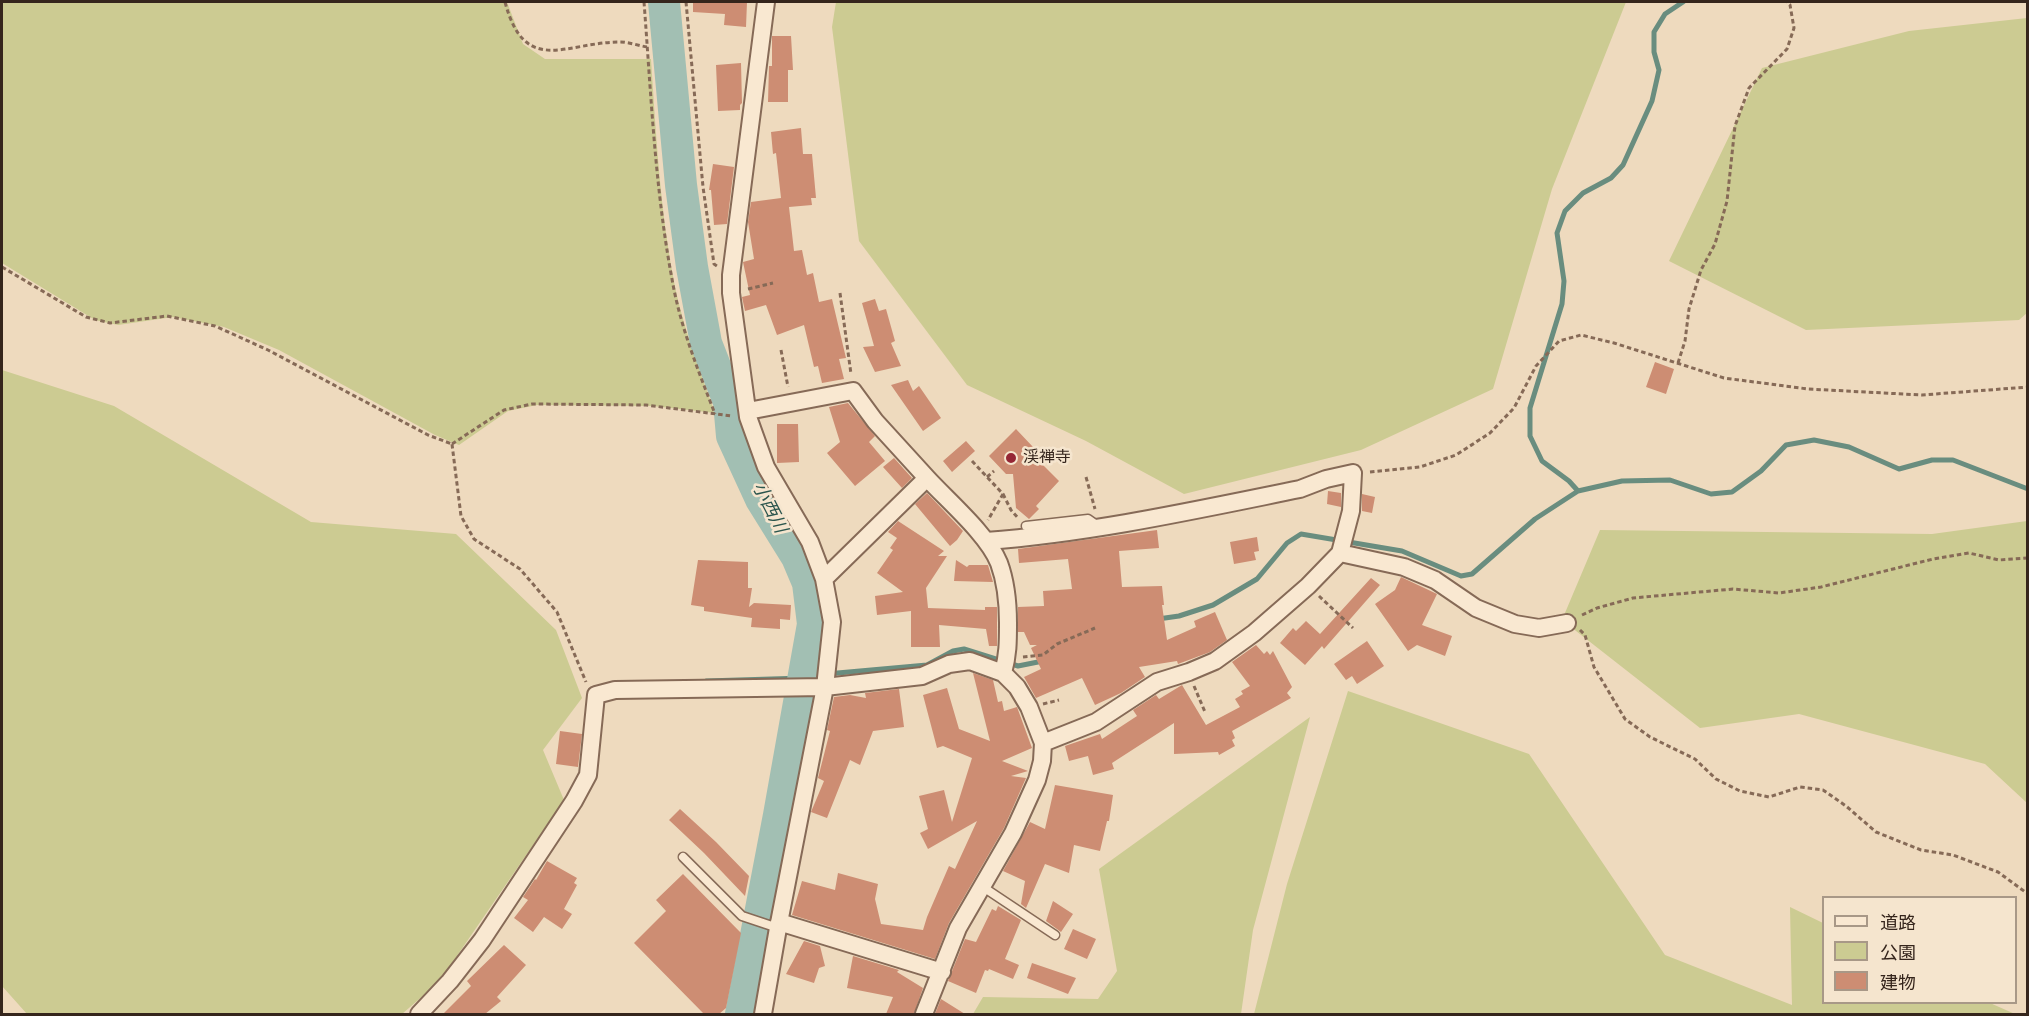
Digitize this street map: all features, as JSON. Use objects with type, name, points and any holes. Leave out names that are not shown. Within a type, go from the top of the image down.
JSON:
[{"type":"street","points":[[763,1014],[778,925],[825,687],[832,622],[824,579],[810,542],[766,467],[748,414],[731,292],[731,275],[766,2]]},
{"type":"street","points":[[748,414],[853,391],[875,421],[986,541],[998,561],[1005,585],[1008,655],[1003,673]]},
{"type":"street","points":[[986,541],[1042,537],[1101,528],[1300,489],[1326,479],[1353,473],[1352,511],[1340,553],[1308,586],[1244,640],[1215,661],[1157,682],[1096,722],[1043,743]]},
{"type":"street","points":[[824,579],[927,478]]},
{"type":"street","points":[[1340,553],[1414,571],[1435,580],[1476,608],[1515,624],[1539,628],[1567,622]]},
{"type":"street","points":[[419,1014],[450,981],[482,940],[574,801],[588,775],[596,695],[615,690],[825,687],[922,676],[949,664],[970,661],[1003,673],[1017,687],[1029,707],[1043,743],[1042,761],[1027,806],[958,928],[924,1014]]},
{"type":"street","points":[[778,925],[942,972]]},
{"type":"lane","points":[[1026,526],[1088,519],[1101,528]]},
{"type":"lane","points":[[683,856],[742,916],[778,925]]},
{"type":"lane","points":[[983,886],[1055,935]]},
{"type":"path","points":[[505,2],[520,38],[537,48],[557,51],[621,42],[648,47]]},
{"type":"path","points":[[644,2],[656,163],[672,280],[688,344],[714,414]]},
{"type":"path","points":[[686,2],[703,187],[714,264],[731,275]]},
{"type":"path","points":[[1678,364],[1685,341],[1689,309],[1701,270],[1715,244],[1727,201],[1735,126],[1749,88],[1788,49],[1794,28],[1790,6],[1787,2]]},
{"type":"path","points":[[2,267],[86,317],[110,323],[167,316],[215,326],[268,350],[428,435],[452,444]]},
{"type":"path","points":[[731,292],[773,283]]},
{"type":"path","points":[[840,293],[853,391]]},
{"type":"path","points":[[1353,473],[1420,467],[1456,455],[1490,433],[1514,408],[1536,366],[1559,341],[1581,335],[1614,343],[1724,378],[1808,389],[1922,395],[2028,387]]},
{"type":"path","points":[[780,351],[792,403]]},
{"type":"path","points":[[452,444],[504,410],[532,404],[646,405],[714,414],[748,414]]},
{"type":"path","points":[[452,444],[460,516],[474,538],[520,569],[557,612],[580,670],[589,688],[596,695]]},
{"type":"path","points":[[972,461],[1003,494],[1011,510],[1026,526]]},
{"type":"path","points":[[987,477],[994,471]]},
{"type":"path","points":[[1086,477],[1101,528]]},
{"type":"path","points":[[992,513],[1003,494]]},
{"type":"path","points":[[1567,622],[1598,608],[1633,598],[1733,589],[1779,593],[1821,587],[1969,553],[2000,560],[2028,558]]},
{"type":"path","points":[[1308,586],[1353,628]]},
{"type":"path","points":[[1567,622],[1586,635],[1594,667],[1625,719],[1650,736],[1695,759],[1716,779],[1740,791],[1769,797],[1800,788],[1822,790],[1846,806],[1876,832],[1921,850],[1953,855],[1998,872],[2028,894]]},
{"type":"path","points":[[1008,655],[1025,657],[1043,655],[1057,644],[1095,628]]},
{"type":"path","points":[[1189,672],[1205,712]]},
{"type":"green space","points":[[2,2],[507,2],[523,44],[545,59],[651,59],[659,173],[675,287],[693,351],[715,413],[653,406],[537,405],[508,411],[459,445],[435,435],[279,350],[224,327],[173,317],[118,325],[95,320],[2,263]]},
{"type":"green space","points":[[836,2],[1626,2],[1552,189],[1493,389],[1361,450],[1184,494],[1086,441],[967,385],[859,241],[832,27]]},
{"type":"green space","points":[[2027,18],[2028,312],[2019,320],[1806,330],[1669,261],[1762,68],[1909,31]]},
{"type":"green space","points":[[2,370],[114,406],[311,522],[456,534],[556,630],[582,698],[543,750],[564,800],[439,982],[402,1014],[27,1014],[2,986]]},
{"type":"green space","points":[[2027,521],[2027,803],[1985,764],[1799,714],[1700,728],[1562,620],[1600,530],[1932,534]]},
{"type":"green space","points":[[1348,691],[1529,754],[1665,955],[1792,1005],[1790,907],[1822,923],[1822,1004],[1992,1004],[2015,1014],[1254,1014],[1287,884]]},
{"type":"green space","points":[[1310,717],[1253,930],[1241,1014],[973,1014],[983,997],[1098,999],[1117,971],[1099,869]]},
{"type":"building","points":[[693,2],[747,2],[746,27],[724,25],[725,14],[693,12]]},
{"type":"building","points":[[772,36],[791,36],[793,70],[788,70],[788,102],[768,102],[769,66],[772,66]]},
{"type":"building","points":[[741,63],[742,103],[740,110],[718,111],[716,65]]},
{"type":"building","points":[[801,128],[803,154],[812,154],[816,198],[811,198],[812,205],[789,207],[794,251],[802,250],[807,275],[813,273],[819,302],[832,299],[846,358],[839,359],[844,379],[822,383],[818,366],[814,367],[804,325],[777,335],[766,305],[745,311],[742,297],[750,295],[743,262],[754,259],[748,222],[751,202],[781,198],[771,132]]},
{"type":"building","points":[[713,164],[734,167],[727,224],[714,225],[711,190],[709,190]]},
{"type":"building","points":[[875,299],[879,311],[886,309],[895,341],[891,343],[901,366],[875,372],[863,347],[874,346],[862,303]]},
{"type":"building","points":[[1655,362],[1674,369],[1666,394],[1646,387]]},
{"type":"building","points":[[908,380],[913,391],[919,386],[941,418],[923,431],[891,385]]},
{"type":"building","points":[[848,403],[875,436],[869,442],[885,461],[855,486],[827,453],[840,442],[829,407]]},
{"type":"building","points":[[777,424],[798,424],[799,462],[777,463]]},
{"type":"building","points":[[1016,429],[1033,447],[1029,451],[1059,481],[1036,506],[1039,509],[1029,519],[1016,508],[1013,474],[1006,474],[989,456]]},
{"type":"building","points":[[966,441],[975,451],[952,472],[943,461]]},
{"type":"building","points":[[894,458],[912,478],[902,488],[883,467]]},
{"type":"building","points":[[1328,491],[1341,493],[1341,507],[1327,504]]},
{"type":"building","points":[[927,493],[963,531],[950,546],[915,504]]},
{"type":"building","points":[[1362,494],[1375,497],[1372,513],[1362,511]]},
{"type":"building","points":[[898,521],[944,551],[938,556],[947,556],[926,588],[928,608],[985,610],[985,607],[997,607],[997,646],[989,646],[986,629],[939,625],[940,647],[911,647],[911,611],[877,615],[875,596],[903,592],[877,573],[893,550],[890,548],[897,538],[888,532]]},
{"type":"building","points":[[1157,530],[1159,548],[1119,551],[1122,587],[1162,586],[1167,640],[1196,627],[1194,621],[1215,612],[1227,640],[1210,652],[1178,664],[1177,661],[1139,667],[1145,677],[1121,693],[1095,705],[1082,678],[1036,698],[1024,677],[1041,669],[1031,648],[1037,645],[1030,645],[1024,632],[1018,632],[1018,607],[1044,606],[1043,591],[1072,589],[1068,559],[1019,563],[1018,549]]},
{"type":"building","points":[[1257,537],[1259,551],[1254,552],[1256,560],[1234,564],[1230,542]]},
{"type":"building","points":[[698,560],[748,562],[748,588],[752,588],[749,607],[754,603],[791,605],[790,620],[780,619],[780,629],[751,627],[752,618],[704,611],[704,607],[691,605]]},
{"type":"building","points":[[956,560],[967,567],[969,565],[988,565],[993,582],[954,581]]},
{"type":"building","points":[[1401,577],[1437,594],[1422,625],[1452,636],[1445,656],[1417,645],[1408,651],[1375,604],[1395,590]]},
{"type":"building","points":[[1371,578],[1380,585],[1324,649],[1322,646],[1305,665],[1280,643],[1293,628],[1296,631],[1306,621],[1320,634]]},
{"type":"building","points":[[1367,641],[1384,666],[1357,684],[1352,676],[1346,680],[1334,664]]},
{"type":"building","points":[[1256,645],[1264,654],[1267,651],[1270,655],[1273,651],[1292,687],[1287,693],[1291,698],[1232,731],[1235,746],[1219,755],[1218,752],[1174,754],[1174,723],[1112,763],[1114,769],[1093,775],[1088,756],[1069,761],[1065,746],[1100,734],[1102,739],[1137,716],[1133,710],[1156,695],[1159,699],[1182,685],[1206,725],[1240,707],[1235,699],[1243,694],[1241,691],[1250,686],[1232,662]]},
{"type":"building","points":[[973,673],[993,680],[998,702],[1002,701],[1004,711],[1017,707],[1032,748],[1002,761],[1028,771],[1011,776],[1026,778],[1004,828],[949,923],[935,959],[792,915],[802,881],[835,890],[838,873],[878,884],[875,899],[881,924],[923,930],[949,866],[955,869],[977,821],[928,849],[920,833],[928,829],[919,796],[944,790],[952,822],[972,758],[943,746],[937,748],[923,695],[947,688],[959,729],[990,741]]},
{"type":"building","points":[[899,689],[904,727],[873,731],[860,765],[850,760],[827,818],[811,812],[824,781],[818,778],[830,731],[827,730],[834,697],[850,695],[866,698],[865,693]]},
{"type":"building","points":[[560,731],[582,734],[578,767],[556,764]]},
{"type":"building","points":[[1055,785],[1113,795],[1109,821],[1107,821],[1100,851],[1074,845],[1069,873],[1045,864],[1026,908],[1021,904],[1025,881],[1003,871],[1030,822],[1045,829]]},
{"type":"building","points":[[680,809],[749,876],[745,896],[669,820]]},
{"type":"building","points":[[547,861],[577,878],[574,883],[577,885],[564,909],[572,914],[562,929],[544,917],[533,932],[514,918],[528,900],[523,897]]},
{"type":"building","points":[[683,874],[741,933],[726,1008],[719,1014],[704,1014],[634,943],[666,911],[656,900]]},
{"type":"building","points":[[1053,901],[1073,914],[1061,932],[1046,921]]},
{"type":"building","points":[[998,906],[1021,920],[1005,959],[1019,965],[1013,979],[989,969],[985,970],[976,993],[948,981],[965,939],[976,942],[992,909],[996,911]]},
{"type":"building","points":[[1073,929],[1096,939],[1087,959],[1064,949]]},
{"type":"building","points":[[804,941],[820,946],[825,966],[819,968],[814,983],[786,974]]},
{"type":"building","points":[[504,945],[526,965],[497,997],[501,1001],[485,1014],[443,1014],[471,986],[467,981]]},
{"type":"building","points":[[853,956],[899,970],[897,972],[923,988],[914,1014],[886,1014],[893,997],[847,988]]},
{"type":"building","points":[[1032,963],[1076,978],[1068,994],[1027,978]]},
{"type":"building","points":[[941,999],[965,1014],[935,1014]]},
{"type":"waterway","name":"小西川","points":[[664,2],[681,185],[692,267],[706,343],[729,402],[732,436],[761,499],[797,557],[808,583],[813,624],[741,1014]]},
{"type":"waterway","points":[[1578,491],[1569,481],[1542,461],[1530,436],[1530,408],[1562,304],[1564,281],[1557,233],[1565,211],[1583,193],[1611,178],[1623,165],[1652,101],[1659,70],[1654,52],[1654,32],[1665,14],[1683,2]]},
{"type":"waterway","points":[[1158,619],[1179,616],[1213,605],[1257,579],[1287,543],[1301,534],[1402,551],[1461,576],[1472,574],[1535,519],[1578,491],[1622,481],[1670,480],[1711,494],[1732,492],[1761,471],[1786,445],[1814,440],[1849,447],[1899,469],[1932,460],[1953,460],[2028,489]]},
{"type":"waterway","points":[[804,676],[927,665],[953,651],[964,649],[1018,666],[1043,661]]},
{"type":"waterway","points":[[706,681],[804,678]]},
{"type":"place","name":"渓禅寺","points":[[1011,458]]}]
